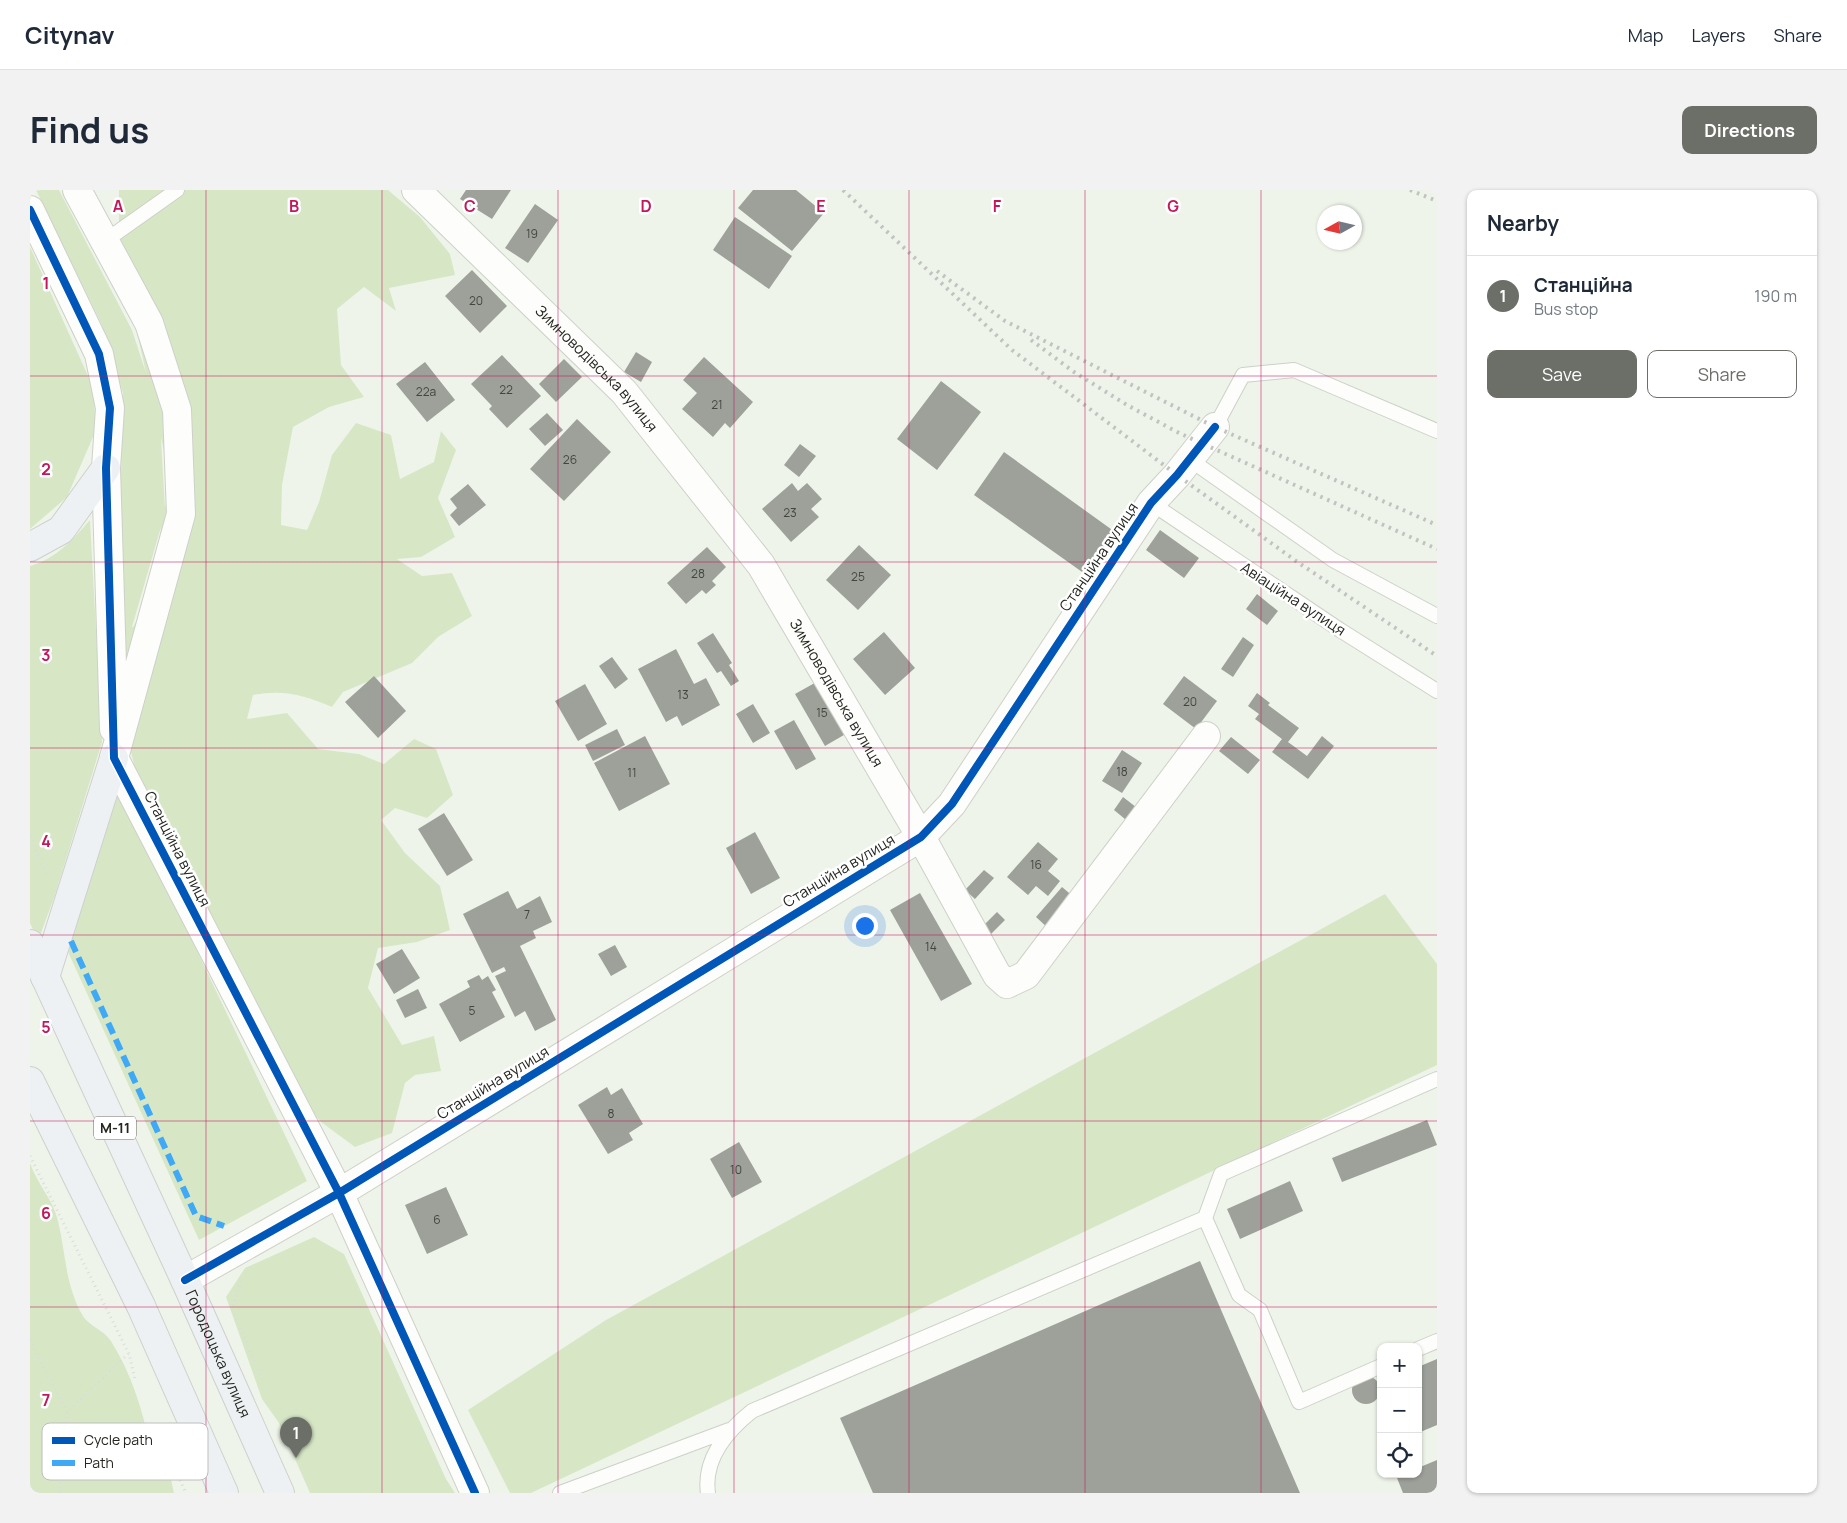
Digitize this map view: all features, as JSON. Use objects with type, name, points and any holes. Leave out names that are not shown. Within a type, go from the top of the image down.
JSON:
[{"type":"main road","points":[[30,547],[61,530],[106,468]]},
{"type":"main road","points":[[45,977],[114,758]]},
{"type":"main road","name":"Городоцька вулиця","points":[[30,944],[185,1280],[280,1493]]},
{"type":"main road","points":[[30,1081],[141,1306],[193,1423]]},
{"type":"main road","points":[[208,1457],[224,1493]]},
{"type":"street","points":[[77,190],[149,323],[177,410],[182,514],[114,758]]},
{"type":"street","name":"Зимноводівська вулиця","points":[[416,190],[624,392],[761,565],[921,837],[997,975],[1007,984],[1026,975],[1206,736]]},
{"type":"street","points":[[30,210],[99,354],[110,408],[106,468],[114,758]]},
{"type":"street","name":"Станційна вулиця","points":[[185,1280],[339,1193],[921,837],[952,804],[1151,503],[1215,426]]},
{"type":"street","name":"Станційна вулиця","points":[[114,758],[339,1193],[475,1493]]},
{"type":"lane","points":[[104,241],[177,190]]},
{"type":"lane","points":[[1215,426],[1243,375],[1294,370],[1437,431]]},
{"type":"lane","points":[[1189,459],[1333,560],[1437,616]]},
{"type":"lane","name":"Авіаційна вулиця","points":[[1151,503],[1340,630],[1437,691]]},
{"type":"lane","points":[[1377,1368],[1299,1402],[1260,1310],[1239,1295],[1205,1218],[1221,1174],[1437,1079]]},
{"type":"lane","points":[[708,1493],[707,1485],[713,1455],[729,1430],[752,1411],[780,1400],[820,1380],[1205,1218]]},
{"type":"lane","points":[[1422,1348],[1437,1341]]},
{"type":"lane","points":[[560,1493],[729,1430]]},
{"type":"path","points":[[30,836],[48,878]]},
{"type":"path","points":[[30,1156],[129,1354],[135,1379]]},
{"type":"path","points":[[232,1309],[242,1276]]},
{"type":"path","points":[[30,1340],[67,1412],[66,1423]]},
{"type":"path","points":[[67,1412],[129,1354]]},
{"type":"path","points":[[60,1493],[61,1480]]},
{"type":"path","points":[[180,1480],[186,1493]]},
{"type":"green space","points":[[36,190],[59,190],[132,330],[146,373],[128,292],[119,223],[119,190],[388,190],[420,217],[450,254],[455,275],[389,288],[396,311],[364,287],[337,309],[341,365],[364,397],[329,407],[293,427],[282,485],[281,525],[307,530],[319,502],[332,455],[356,423],[391,435],[400,479],[434,462],[441,431],[456,450],[438,498],[455,537],[421,557],[397,559],[422,576],[452,573],[472,616],[438,637],[412,663],[343,692],[332,707],[294,694],[264,693],[253,695],[247,719],[287,713],[318,749],[359,754],[384,764],[414,739],[436,749],[453,795],[427,818],[395,808],[381,820],[405,853],[440,886],[450,930],[417,942],[378,948],[368,988],[402,1045],[434,1036],[441,1071],[415,1075],[405,1083],[392,1133],[355,1147],[321,1122],[290,1087],[141,795],[129,743],[117,657],[125,641],[119,557],[123,393],[102,325]],"holes":[[[161,439],[171,479],[165,508]],[[161,527],[156,586],[132,627]]]},
{"type":"green space","points":[[30,247],[93,387],[96,430],[67,497],[30,529]]},
{"type":"green space","points":[[90,520],[102,742],[55,895],[38,941],[30,923],[30,566],[48,559],[56,553]]},
{"type":"green space","points":[[120,790],[307,1181],[199,1240],[64,943]]},
{"type":"green space","points":[[1385,894],[1437,964],[1437,1065],[531,1493],[510,1493],[468,1410],[606,1320]]},
{"type":"green space","points":[[30,1163],[56,1213],[69,1281],[77,1305],[89,1323],[108,1337],[118,1353],[135,1392],[145,1423],[42,1423],[42,1480],[171,1480],[174,1493],[30,1493]]},
{"type":"green space","points":[[314,1237],[344,1254],[446,1479],[455,1493],[310,1493],[279,1423],[262,1399],[226,1297],[245,1268]]},
{"type":"building","points":[[466,190],[511,190],[492,219],[460,199]]},
{"type":"building","points":[[753,190],[796,190],[824,213],[792,251],[738,208]]},
{"type":"building","points":[[535,204],[558,220],[528,263],[505,248]]},
{"type":"building","points":[[735,217],[792,256],[769,289],[713,250]]},
{"type":"building","points":[[472,270],[507,306],[480,333],[445,296]]},
{"type":"building","points":[[636,352],[652,362],[641,382],[624,372]]},
{"type":"building","points":[[502,355],[541,396],[507,428],[489,409],[492,406],[471,384]]},
{"type":"building","points":[[704,357],[753,402],[730,428],[725,423],[713,437],[682,409],[697,393],[683,380]]},
{"type":"building","points":[[564,359],[582,377],[556,402],[539,384]]},
{"type":"building","points":[[425,362],[455,400],[427,422],[396,384]]},
{"type":"building","points":[[941,381],[981,412],[937,470],[897,439]]},
{"type":"building","points":[[547,413],[563,430],[545,446],[529,429]]},
{"type":"building","points":[[577,419],[611,452],[564,501],[530,469]]},
{"type":"building","points":[[800,444],[816,456],[799,477],[784,465]]},
{"type":"building","points":[[1004,452],[1122,537],[1092,579],[974,495]]},
{"type":"building","points":[[792,483],[798,491],[807,483],[822,499],[811,509],[819,517],[791,542],[762,509]]},
{"type":"building","points":[[468,484],[486,505],[459,526],[450,515],[457,508],[450,499]]},
{"type":"building","points":[[1160,530],[1199,558],[1184,578],[1146,550]]},
{"type":"building","points":[[859,545],[891,575],[858,610],[826,580]]},
{"type":"building","points":[[707,547],[726,567],[712,581],[716,585],[706,594],[702,590],[686,604],[667,583]]},
{"type":"building","points":[[1257,594],[1278,611],[1267,625],[1246,609]]},
{"type":"building","points":[[884,632],[915,668],[885,695],[853,659]]},
{"type":"building","points":[[713,633],[732,663],[729,665],[739,681],[731,686],[721,671],[717,673],[697,643]]},
{"type":"building","points":[[1243,637],[1254,645],[1233,677],[1221,669]]},
{"type":"building","points":[[676,649],[694,684],[706,678],[720,705],[682,726],[677,716],[666,722],[638,669]]},
{"type":"building","points":[[612,657],[628,679],[615,689],[599,666]]},
{"type":"building","points":[[374,676],[406,711],[378,738],[345,702]]},
{"type":"building","points":[[1184,676],[1217,701],[1196,729],[1163,704]]},
{"type":"building","points":[[820,680],[849,732],[825,746],[795,694]]},
{"type":"building","points":[[585,684],[607,724],[578,741],[555,701]]},
{"type":"building","points":[[1257,693],[1270,703],[1268,705],[1299,728],[1288,742],[1307,756],[1322,736],[1334,746],[1308,779],[1272,752],[1282,739],[1255,719],[1259,714],[1248,706]]},
{"type":"building","points":[[753,704],[770,733],[753,743],[736,714]]},
{"type":"building","points":[[794,720],[816,759],[796,770],[774,731]]},
{"type":"building","points":[[617,729],[625,745],[593,761],[585,745]]},
{"type":"building","points":[[645,736],[670,784],[619,811],[594,763]]},
{"type":"building","points":[[1231,737],[1260,760],[1248,774],[1219,751]]},
{"type":"building","points":[[1122,750],[1142,763],[1122,793],[1102,781]]},
{"type":"building","points":[[1123,797],[1141,811],[1131,824],[1114,810]]},
{"type":"building","points":[[444,813],[473,860],[447,876],[418,829]]},
{"type":"building","points":[[755,832],[780,878],[751,894],[726,848]]},
{"type":"building","points":[[1038,842],[1058,859],[1048,871],[1060,881],[1048,896],[1036,886],[1028,895],[1007,877]]},
{"type":"building","points":[[984,870],[994,878],[975,899],[965,890]]},
{"type":"building","points":[[1062,887],[1075,898],[1049,929],[1036,917]]},
{"type":"building","points":[[508,891],[517,909],[540,896],[552,922],[533,931],[536,938],[520,946],[556,1020],[535,1031],[525,1011],[515,1017],[495,976],[506,971],[504,967],[492,973],[463,914]]},
{"type":"building","points":[[920,893],[972,984],[941,1001],[890,910]]},
{"type":"building","points":[[997,912],[1005,920],[989,936],[981,928]]},
{"type":"building","points":[[615,945],[627,967],[611,976],[598,954]]},
{"type":"building","points":[[402,949],[420,978],[394,994],[376,964]]},
{"type":"building","points":[[479,975],[482,980],[488,976],[496,990],[492,992],[505,1017],[460,1042],[439,1004],[470,987],[467,981]]},
{"type":"building","points":[[418,989],[427,1008],[405,1018],[396,1000]]},
{"type":"building","points":[[607,1087],[611,1095],[622,1088],[643,1124],[629,1133],[633,1140],[608,1154],[578,1105]]},
{"type":"building","points":[[1427,1120],[1437,1145],[1342,1182],[1332,1158]]},
{"type":"building","points":[[739,1142],[762,1182],[732,1198],[710,1159]]},
{"type":"building","points":[[1290,1181],[1303,1211],[1240,1239],[1227,1209]]},
{"type":"building","points":[[446,1187],[468,1235],[427,1254],[405,1205]]},
{"type":"building","points":[[1200,1261],[1300,1493],[873,1493],[840,1418]]},
{"type":"building","points":[[1437,1359],[1437,1425],[1422,1431],[1422,1388],[1422,1365]]},
{"type":"building","points":[[1366,1376],[1376,1380],[1376,1400],[1366,1404],[1356,1400],[1352,1390],[1356,1380]]},
{"type":"building","points":[[1437,1460],[1437,1493],[1403,1493],[1397,1478],[1422,1478],[1422,1466]]},
{"type":"railway","points":[[843,190],[1012,350],[1177,475],[1296,561],[1437,656]]},
{"type":"railway","points":[[1410,190],[1437,201]]},
{"type":"railway","points":[[937,271],[1005,321],[1215,427],[1437,525]]},
{"type":"railway","points":[[1031,340],[1074,372],[1127,405],[1179,433],[1437,549]]},
{"type":"marked path","points":[[71,941],[196,1216],[224,1226]]},
{"type":"cycle path","points":[[30,210],[99,354],[110,408],[106,468],[114,758],[339,1193],[475,1493]]},
{"type":"cycle path","points":[[185,1280],[339,1193],[921,837],[952,804],[1151,503],[1177,475],[1215,427]]},
{"type":"place","name":"Станційна","points":[[296,1458]]}]
